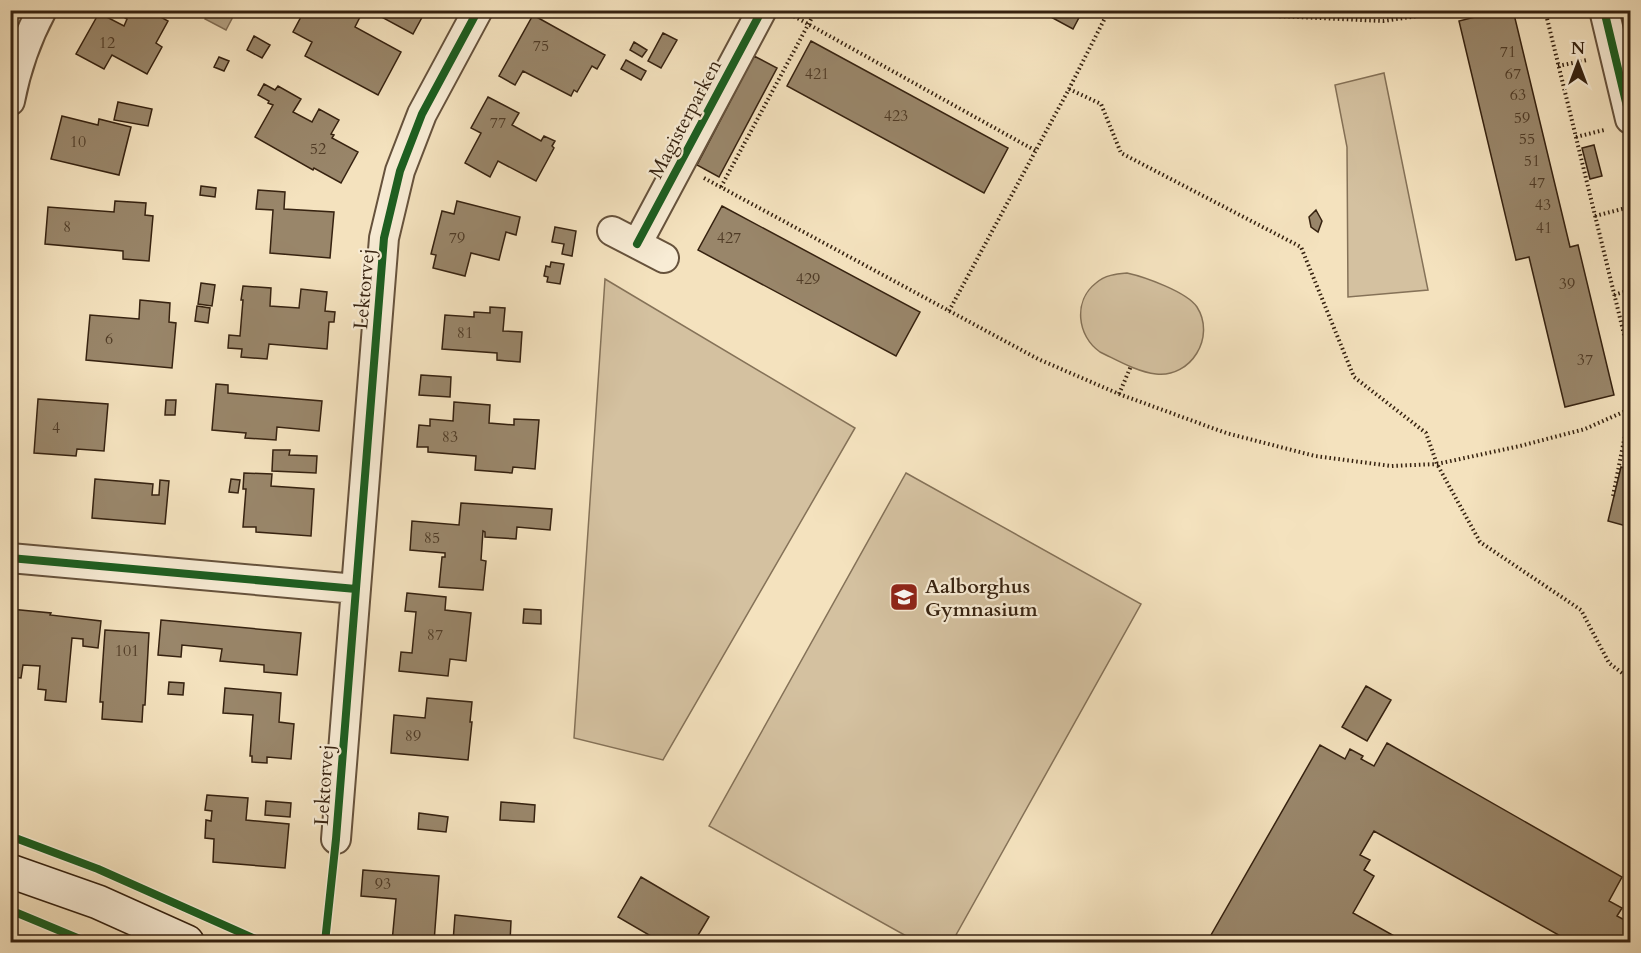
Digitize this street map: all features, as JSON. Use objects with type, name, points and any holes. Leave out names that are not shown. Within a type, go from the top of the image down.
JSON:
[{"type":"main road","points":[[10,871],[98,902],[187,942]]},
{"type":"street","points":[[10,101],[22,58],[42,10]]},
{"type":"street","name":"Lektorvej","points":[[336,839],[384,238],[400,171],[422,114],[478,10]]},
{"type":"street","name":"Magisterparken","points":[[637,244],[762,10]]},
{"type":"street","points":[[1604,10],[1630,119]]},
{"type":"street","points":[[612,231],[663,258]]},
{"type":"street","points":[[10,558],[356,590]]},
{"type":"path","points":[[783,10],[1036,151]]},
{"type":"path","points":[[721,187],[816,10]]},
{"type":"path","points":[[949,311],[1070,89],[1109,10]]},
{"type":"path","points":[[1149,10],[1383,21],[1459,10]]},
{"type":"path","points":[[1545,10],[1630,358]]},
{"type":"path","points":[[1558,66],[1572,63]]},
{"type":"path","points":[[1070,89],[1101,104],[1121,153],[1301,247],[1354,377],[1426,433],[1437,464],[1480,542],[1581,610],[1610,663],[1630,679]]},
{"type":"path","points":[[1576,137],[1589,134]]},
{"type":"path","points":[[679,164],[1038,359],[1119,394],[1226,433],[1315,456],[1391,466],[1437,464],[1585,429],[1630,407]]},
{"type":"path","points":[[1595,216],[1630,207]]},
{"type":"path","points":[[1614,295],[1630,290]]},
{"type":"path","points":[[1119,394],[1131,366]]},
{"type":"path","points":[[1613,496],[1630,407]]},
{"type":"shaded area","points":[[210,11],[236,11],[226,30],[205,19]]},
{"type":"shaded area","points":[[1384,73],[1428,290],[1348,297],[1347,147],[1335,85]]},
{"type":"shaded area","points":[[1127,273],[1175,291],[1192,301],[1197,307],[1204,331],[1202,342],[1197,353],[1180,369],[1169,374],[1142,371],[1100,352],[1086,337],[1081,309],[1089,290],[1103,278]]},
{"type":"shaded area","points":[[605,279],[855,428],[663,760],[574,738]]},
{"type":"shaded area","points":[[906,473],[1141,604],[952,942],[917,942],[709,826]]},
{"type":"building","points":[[112,10],[148,10],[168,21],[156,43],[162,47],[147,74],[112,55],[104,69],[76,54],[99,13],[124,26],[127,19]]},
{"type":"building","points":[[298,10],[348,10],[360,17],[355,27],[401,52],[378,95],[305,56],[312,42],[293,32],[303,13]]},
{"type":"building","points":[[375,10],[426,10],[413,34],[374,13]]},
{"type":"building","points":[[1038,10],[1083,10],[1073,29]]},
{"type":"building","points":[[1503,10],[1513,10],[1570,247],[1578,245],[1614,395],[1565,407],[1529,257],[1516,260],[1459,21]]},
{"type":"building","points":[[533,15],[605,55],[597,69],[592,66],[577,92],[574,90],[571,96],[523,71],[515,85],[499,76]]},
{"type":"building","points":[[663,33],[677,40],[661,68],[648,61]]},
{"type":"building","points":[[254,36],[270,45],[262,58],[247,50]]},
{"type":"building","points":[[811,41],[1008,148],[984,193],[787,86]]},
{"type":"building","points":[[634,42],[647,50],[642,57],[630,50]]},
{"type":"building","points":[[754,56],[777,68],[719,177],[697,165]]},
{"type":"building","points":[[219,57],[229,61],[224,71],[214,67]]},
{"type":"building","points":[[626,60],[646,71],[641,80],[621,69]]},
{"type":"building","points":[[264,84],[275,90],[278,86],[301,99],[293,112],[312,122],[319,109],[339,120],[331,134],[334,135],[332,138],[358,152],[341,183],[255,137],[273,105],[258,95]]},
{"type":"building","points":[[488,97],[519,113],[512,125],[541,141],[544,136],[555,141],[552,146],[554,148],[536,181],[498,161],[490,177],[465,163],[481,133],[471,128]]},
{"type":"building","points":[[118,102],[152,109],[148,126],[114,120]]},
{"type":"building","points":[[62,116],[98,125],[99,119],[131,127],[119,175],[51,159]]},
{"type":"building","points":[[1594,145],[1602,176],[1590,179],[1582,148]]},
{"type":"building","points":[[201,186],[216,188],[215,197],[200,195]]},
{"type":"building","points":[[258,190],[285,192],[284,209],[334,212],[330,258],[270,253],[273,210],[256,209]]},
{"type":"building","points":[[115,201],[146,203],[145,215],[153,216],[149,261],[123,259],[123,251],[45,244],[48,207],[114,212]]},
{"type":"building","points":[[457,201],[520,217],[516,235],[506,232],[499,260],[471,253],[465,276],[433,268],[436,255],[431,254],[442,211],[454,214]]},
{"type":"building","points":[[722,206],[920,312],[896,356],[698,250]]},
{"type":"building","points":[[1316,210],[1322,221],[1318,232],[1311,227],[1309,217]]},
{"type":"building","points":[[555,227],[576,231],[572,256],[562,254],[564,244],[552,242]]},
{"type":"building","points":[[551,262],[564,264],[560,284],[547,282],[548,277],[544,276],[546,266],[550,267]]},
{"type":"building","points":[[201,283],[215,285],[212,306],[198,304]]},
{"type":"building","points":[[243,286],[271,288],[270,306],[299,308],[301,289],[327,292],[325,311],[335,312],[334,322],[329,322],[327,349],[269,344],[267,359],[241,357],[242,349],[228,348],[229,335],[240,336]]},
{"type":"building","points":[[140,300],[170,303],[169,322],[176,323],[172,368],[86,360],[90,315],[139,319]]},
{"type":"building","points":[[197,306],[210,308],[208,323],[195,321]]},
{"type":"building","points":[[490,307],[505,308],[503,331],[522,332],[520,362],[497,360],[497,353],[442,349],[445,315],[474,317],[474,312],[490,313]]},
{"type":"building","points":[[421,375],[451,377],[450,397],[419,395]]},
{"type":"building","points":[[216,384],[228,385],[228,393],[322,401],[319,431],[277,427],[276,440],[245,438],[246,433],[212,430]]},
{"type":"building","points":[[38,399],[108,404],[104,451],[77,449],[76,456],[34,453]]},
{"type":"building","points":[[166,400],[176,400],[175,415],[165,415]]},
{"type":"building","points":[[454,402],[490,405],[489,423],[514,425],[514,419],[539,420],[535,469],[513,467],[512,473],[475,470],[476,456],[428,452],[428,447],[417,447],[419,425],[430,426],[430,419],[453,421]]},
{"type":"building","points":[[273,450],[290,450],[289,455],[317,456],[316,473],[272,471]]},
{"type":"building","points":[[1621,467],[1630,469],[1630,527],[1608,521]]},
{"type":"building","points":[[244,473],[272,474],[271,486],[314,489],[311,536],[256,532],[256,527],[243,527],[246,489],[243,489]]},
{"type":"building","points":[[95,479],[153,484],[152,495],[159,495],[160,480],[169,481],[165,524],[92,518]]},
{"type":"building","points":[[231,479],[240,480],[238,493],[229,492]]},
{"type":"building","points":[[461,503],[552,509],[550,530],[517,527],[516,539],[485,537],[483,531],[481,560],[486,561],[483,590],[439,587],[442,557],[445,557],[445,553],[410,550],[412,521],[459,525]]},
{"type":"building","points":[[407,593],[446,597],[445,610],[471,613],[466,661],[450,659],[448,676],[399,671],[401,652],[412,653],[416,612],[405,611]]},
{"type":"building","points":[[10,609],[101,621],[98,648],[83,646],[83,639],[72,638],[66,702],[45,700],[46,690],[38,689],[40,666],[23,665],[21,678],[10,677]]},
{"type":"building","points":[[524,609],[541,610],[541,624],[523,623]]},
{"type":"building","points":[[161,620],[301,633],[297,675],[264,672],[264,665],[220,661],[222,649],[182,645],[181,657],[158,655]]},
{"type":"building","points":[[105,630],[149,633],[142,722],[102,719],[103,702],[100,702]]},
{"type":"building","points":[[169,682],[184,683],[183,695],[168,694]]},
{"type":"building","points":[[1366,686],[1391,700],[1367,741],[1342,727]]},
{"type":"building","points":[[225,688],[281,693],[279,722],[294,724],[291,759],[267,757],[267,763],[252,762],[252,756],[250,756],[253,715],[223,713]]},
{"type":"building","points":[[427,698],[472,702],[468,760],[391,753],[394,715],[425,718]]},
{"type":"building","points":[[1387,743],[1622,877],[1609,901],[1622,908],[1617,916],[1630,923],[1630,942],[1571,942],[1374,831],[1360,855],[1370,860],[1364,870],[1374,876],[1353,913],[1405,942],[1207,942],[1320,745],[1345,759],[1350,749],[1363,756],[1361,759],[1374,766]]},
{"type":"building","points":[[207,795],[248,798],[246,820],[289,824],[285,868],[213,862],[214,839],[205,838],[206,820],[211,821],[212,811],[205,810]]},
{"type":"building","points":[[266,801],[291,803],[290,817],[265,815]]},
{"type":"building","points":[[501,802],[535,805],[534,822],[500,820]]},
{"type":"building","points":[[419,813],[448,817],[446,832],[418,829]]},
{"type":"building","points":[[363,870],[439,876],[434,942],[392,942],[396,899],[361,896]]},
{"type":"building","points":[[641,877],[709,917],[694,942],[661,942],[618,917]]},
{"type":"building","points":[[455,915],[511,921],[510,942],[453,942]]},
{"type":"cycle path","points":[[325,942],[336,839],[384,238],[400,171],[422,114],[478,10]]},
{"type":"cycle path","points":[[637,244],[762,10]]},
{"type":"cycle path","points":[[1604,10],[1630,119]]},
{"type":"cycle path","points":[[10,558],[356,589]]},
{"type":"cycle path","points":[[10,836],[98,869],[262,942]]},
{"type":"cycle path","points":[[10,910],[87,942]]},
{"type":"place","name":"Aalborghus Gymnasium","points":[[904,597]]}]
